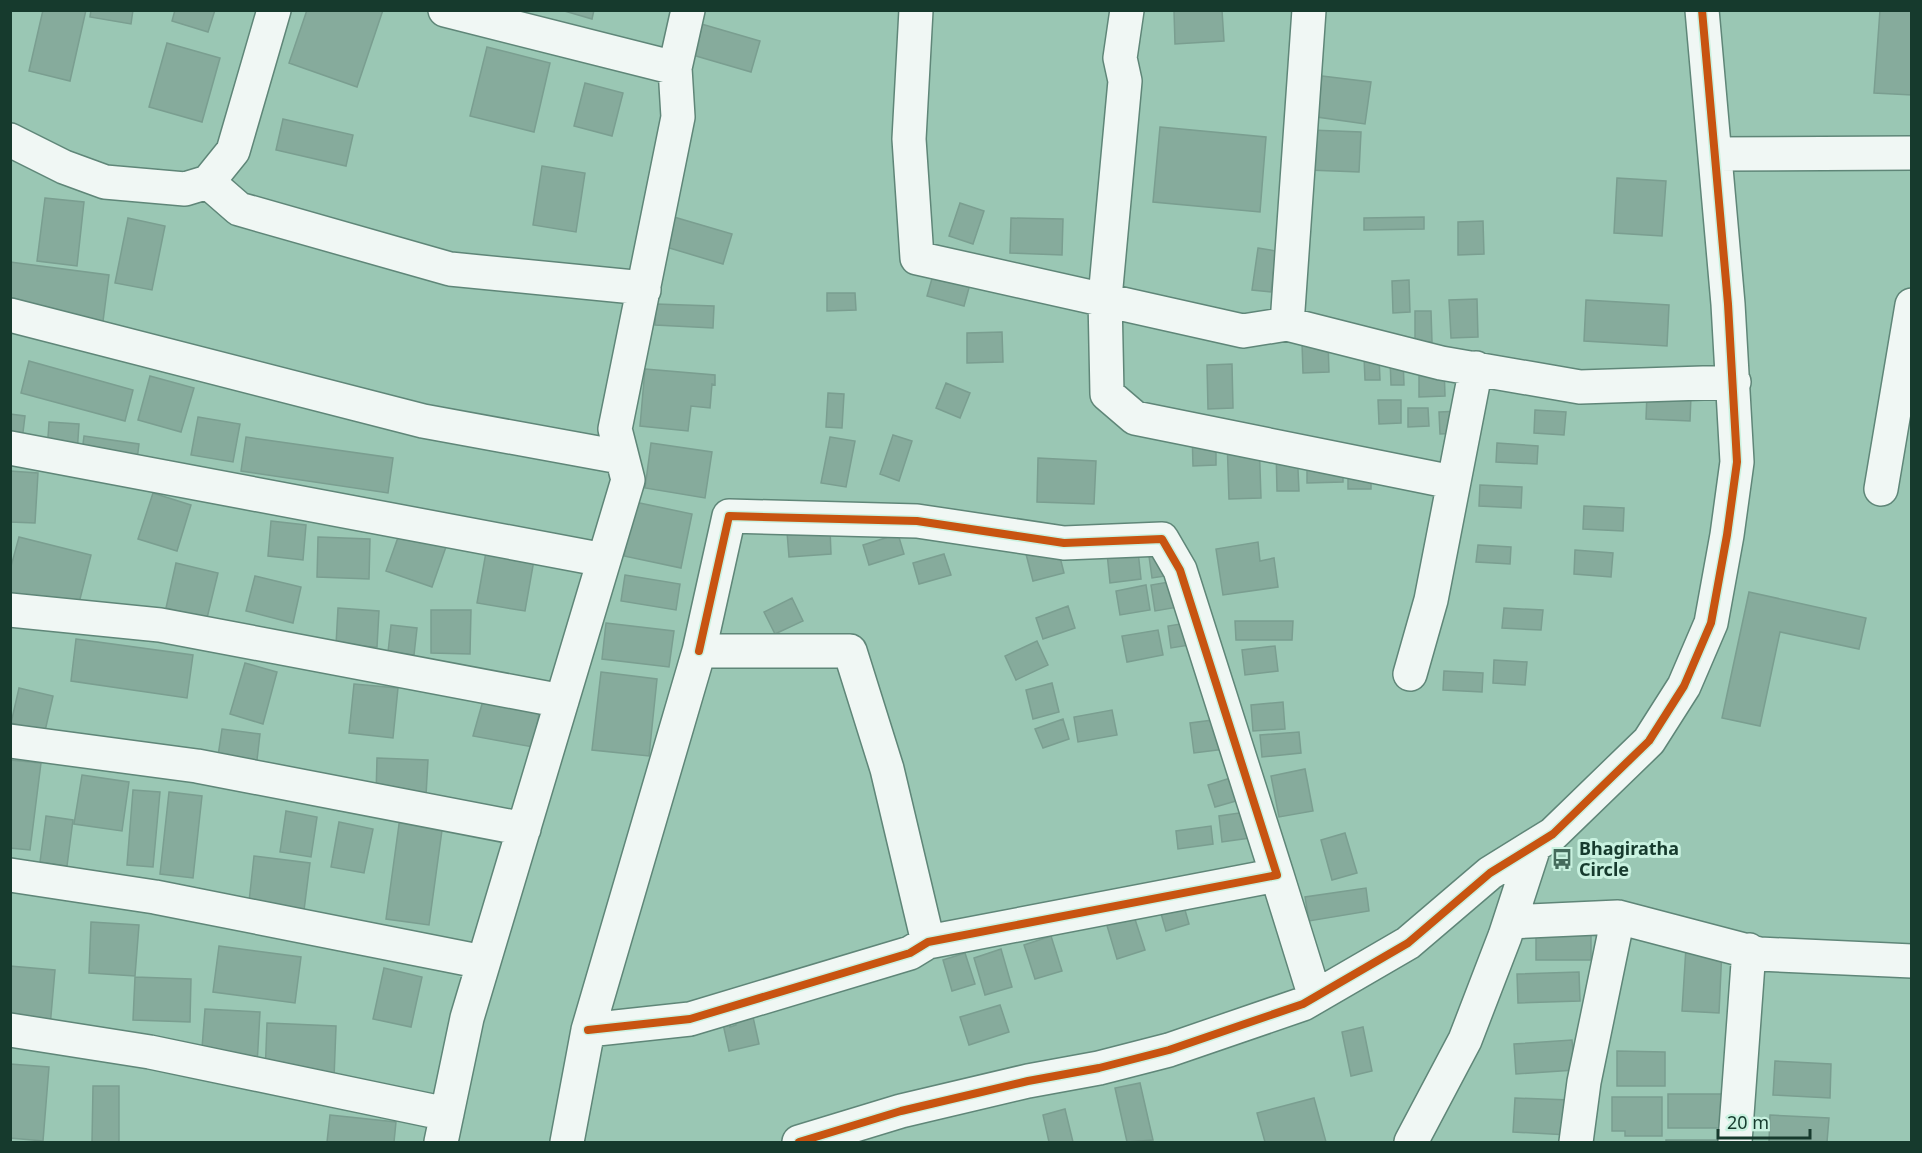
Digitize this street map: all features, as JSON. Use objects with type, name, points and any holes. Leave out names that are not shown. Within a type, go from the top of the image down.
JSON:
[{"type":"street","points":[[10,140],[64,167],[105,182],[185,189],[208,182],[233,151],[274,10]]},
{"type":"street","points":[[445,10],[490,16],[675,68]]},
{"type":"street","points":[[10,1030],[150,1052],[444,1128],[467,1018],[628,480],[620,457],[615,429],[678,117],[675,68],[688,10]]},
{"type":"street","points":[[916,10],[909,139],[917,258],[1106,298],[1243,331],[1287,324],[1441,363],[1580,387],[1734,382]]},
{"type":"street","points":[[1127,10],[1120,57],[1125,81],[1106,298],[1107,394],[1135,418],[1452,482]]},
{"type":"street","points":[[1287,324],[1309,10]]},
{"type":"street","points":[[799,1143],[901,1111],[1028,1081],[1099,1068],[1169,1050],[1303,1004],[1408,943],[1490,873],[1554,834],[1649,741],[1684,686],[1711,623],[1737,462],[1734,382],[1702,10]]},
{"type":"street","points":[[1715,154],[1911,153]]},
{"type":"street","points":[[208,182],[239,209],[450,269],[644,289]]},
{"type":"street","points":[[1881,489],[1911,305]]},
{"type":"street","points":[[10,315],[423,420],[620,457]]},
{"type":"street","points":[[1410,674],[1431,600],[1452,482],[1476,368]]},
{"type":"street","points":[[10,448],[604,560]]},
{"type":"street","points":[[567,1143],[588,1030],[699,651],[729,516],[917,522],[1065,543],[1162,539],[1180,570],[1315,997]]},
{"type":"street","points":[[10,610],[160,625],[561,701]]},
{"type":"street","points":[[699,651],[850,651],[887,769],[928,942]]},
{"type":"street","points":[[10,741],[197,766],[524,829]]},
{"type":"street","points":[[1411,1143],[1464,1040],[1510,922],[1534,847]]},
{"type":"street","points":[[10,875],[155,897],[483,962]]},
{"type":"street","points":[[588,1030],[690,1019],[910,953],[928,942],[1277,875]]},
{"type":"street","points":[[1510,922],[1618,917],[1759,954],[1911,961]]},
{"type":"street","points":[[1576,1143],[1584,1082],[1618,917]]},
{"type":"street","points":[[1735,1143],[1749,950]]},
{"type":"building","points":[[43,10],[86,10],[70,81],[29,71]]},
{"type":"building","points":[[91,10],[133,10],[131,24],[90,17]]},
{"type":"building","points":[[175,10],[215,10],[208,32],[172,21]]},
{"type":"building","points":[[307,10],[383,10],[357,87],[289,63]]},
{"type":"building","points":[[561,10],[594,10],[592,19]]},
{"type":"building","points":[[1222,10],[1224,41],[1175,44],[1174,11]]},
{"type":"building","points":[[1880,10],[1912,10],[1912,95],[1874,93]]},
{"type":"building","points":[[698,23],[760,41],[751,72],[689,54]]},
{"type":"building","points":[[167,43],[220,58],[202,122],[149,107]]},
{"type":"building","points":[[487,47],[550,63],[534,132],[470,116]]},
{"type":"building","points":[[1322,76],[1371,82],[1365,124],[1317,117]]},
{"type":"building","points":[[585,83],[623,93],[612,136],[574,126]]},
{"type":"building","points":[[283,119],[353,135],[346,166],[276,150]]},
{"type":"building","points":[[1160,127],[1266,137],[1260,212],[1153,202]]},
{"type":"building","points":[[1310,130],[1361,132],[1359,172],[1308,170]]},
{"type":"building","points":[[542,166],[585,173],[576,232],[533,225]]},
{"type":"building","points":[[1617,178],[1666,181],[1662,236],[1614,233]]},
{"type":"building","points":[[45,198],[84,202],[77,266],[37,261]]},
{"type":"building","points":[[960,203],[984,211],[973,244],[949,236]]},
{"type":"building","points":[[674,217],[732,234],[723,264],[666,247]]},
{"type":"building","points":[[1424,217],[1424,229],[1364,230],[1364,218]]},
{"type":"building","points":[[128,218],[165,226],[152,290],[115,283]]},
{"type":"building","points":[[1011,218],[1063,219],[1062,255],[1010,253]]},
{"type":"building","points":[[1483,221],[1484,254],[1458,255],[1458,222]]},
{"type":"building","points":[[1258,248],[1276,251],[1271,292],[1252,290]]},
{"type":"building","points":[[10,262],[109,275],[102,329],[10,317]]},
{"type":"building","points":[[935,268],[972,277],[964,306],[927,296]]},
{"type":"building","points":[[1409,280],[1410,312],[1393,313],[1392,281]]},
{"type":"building","points":[[827,293],[855,293],[856,310],[827,311]]},
{"type":"building","points":[[1477,299],[1478,337],[1451,338],[1449,300]]},
{"type":"building","points":[[1586,300],[1669,305],[1667,346],[1584,341]]},
{"type":"building","points":[[656,304],[714,306],[713,328],[655,325]]},
{"type":"building","points":[[1415,311],[1431,311],[1432,342],[1415,342]]},
{"type":"building","points":[[1002,332],[1003,362],[967,363],[967,333]]},
{"type":"building","points":[[1328,342],[1329,372],[1303,373],[1302,343]]},
{"type":"building","points":[[1364,357],[1379,357],[1380,380],[1365,380]]},
{"type":"building","points":[[1390,358],[1403,358],[1404,385],[1391,385]]},
{"type":"building","points":[[29,361],[133,390],[125,421],[21,393]]},
{"type":"building","points":[[1232,364],[1233,408],[1208,409],[1207,365]]},
{"type":"building","points":[[1419,365],[1444,365],[1445,396],[1419,397]]},
{"type":"building","points":[[645,369],[715,375],[710,408],[691,406],[688,431],[640,426]]},
{"type":"building","points":[[150,376],[194,388],[181,432],[138,420]]},
{"type":"building","points":[[946,383],[970,393],[960,418],[936,408]]},
{"type":"building","points":[[828,393],[844,394],[842,428],[826,427]]},
{"type":"building","points":[[1647,393],[1691,396],[1690,421],[1646,419]]},
{"type":"building","points":[[1378,400],[1401,400],[1401,423],[1379,424]]},
{"type":"building","points":[[1408,408],[1428,408],[1429,426],[1408,427]]},
{"type":"building","points":[[1535,410],[1566,412],[1564,435],[1534,433]]},
{"type":"building","points":[[1461,411],[1461,433],[1440,434],[1439,412]]},
{"type":"building","points":[[10,414],[25,416],[19,465],[10,464]]},
{"type":"building","points":[[198,417],[240,424],[233,462],[191,455]]},
{"type":"building","points":[[49,422],[79,424],[77,454],[47,452]]},
{"type":"building","points":[[1216,430],[1216,465],[1193,466],[1192,431]]},
{"type":"building","points":[[893,435],[912,441],[899,481],[880,474]]},
{"type":"building","points":[[84,436],[139,444],[135,476],[80,468]]},
{"type":"building","points":[[246,437],[393,458],[388,493],[241,471]]},
{"type":"building","points":[[830,437],[855,441],[846,487],[821,483]]},
{"type":"building","points":[[1227,439],[1259,439],[1261,498],[1229,499]]},
{"type":"building","points":[[651,443],[712,452],[705,498],[645,488]]},
{"type":"building","points":[[1497,443],[1538,446],[1537,464],[1496,462]]},
{"type":"building","points":[[1276,448],[1297,448],[1299,491],[1277,491]]},
{"type":"building","points":[[1038,458],[1096,461],[1094,504],[1037,502]]},
{"type":"building","points":[[1343,464],[1343,482],[1307,483],[1307,465]]},
{"type":"building","points":[[1371,470],[1371,489],[1348,489],[1348,471]]},
{"type":"building","points":[[10,471],[38,473],[35,523],[10,522]]},
{"type":"building","points":[[1480,485],[1522,487],[1521,508],[1479,506]]},
{"type":"building","points":[[153,493],[191,505],[177,551],[138,539]]},
{"type":"building","points":[[635,502],[692,514],[681,568],[624,556]]},
{"type":"building","points":[[1584,506],[1624,508],[1623,531],[1583,529]]},
{"type":"building","points":[[271,521],[306,525],[303,560],[268,556]]},
{"type":"building","points":[[401,529],[447,544],[432,587],[386,571]]},
{"type":"building","points":[[830,529],[831,554],[789,557],[787,532]]},
{"type":"building","points":[[898,534],[904,554],[869,565],[863,545]]},
{"type":"building","points":[[19,537],[91,555],[77,611],[10,595],[10,570]]},
{"type":"building","points":[[318,537],[370,539],[369,579],[317,577]]},
{"type":"building","points":[[1258,542],[1260,561],[1274,558],[1278,587],[1223,595],[1216,549]]},
{"type":"building","points":[[1057,545],[1064,573],[1033,581],[1026,554]]},
{"type":"building","points":[[1478,545],[1511,547],[1510,564],[1476,562]]},
{"type":"building","points":[[1148,549],[1185,573],[1152,578]]},
{"type":"building","points":[[1575,550],[1613,553],[1611,577],[1574,574]]},
{"type":"building","points":[[1138,551],[1141,579],[1110,583],[1107,553]]},
{"type":"building","points":[[486,552],[534,560],[525,611],[477,603]]},
{"type":"building","points":[[944,554],[951,575],[919,584],[913,563]]},
{"type":"building","points":[[176,563],[218,573],[207,618],[166,608]]},
{"type":"building","points":[[625,575],[680,584],[676,610],[621,601]]},
{"type":"building","points":[[255,576],[301,587],[293,623],[246,611]]},
{"type":"building","points":[[1192,578],[1196,604],[1155,611],[1151,585]]},
{"type":"building","points":[[1146,585],[1150,610],[1120,615],[1116,591]]},
{"type":"building","points":[[1749,592],[1866,618],[1859,649],[1780,632],[1760,726],[1722,718]]},
{"type":"building","points":[[792,598],[803,621],[775,634],[764,612]]},
{"type":"building","points":[[1068,606],[1075,628],[1043,639],[1036,618]]},
{"type":"building","points":[[338,608],[379,611],[377,647],[336,645]]},
{"type":"building","points":[[1504,608],[1543,610],[1541,630],[1502,628]]},
{"type":"building","points":[[431,610],[471,610],[470,654],[431,653]]},
{"type":"building","points":[[1198,621],[1202,643],[1171,648],[1168,626]]},
{"type":"building","points":[[1235,621],[1293,621],[1292,640],[1236,640]]},
{"type":"building","points":[[606,623],[674,631],[669,667],[602,659]]},
{"type":"building","points":[[391,625],[417,628],[414,655],[388,652]]},
{"type":"building","points":[[1158,630],[1163,655],[1127,662],[1122,636]]},
{"type":"building","points":[[76,639],[193,655],[187,698],[71,681]]},
{"type":"building","points":[[1037,641],[1048,665],[1016,680],[1005,656]]},
{"type":"building","points":[[1275,646],[1278,671],[1245,675],[1242,650]]},
{"type":"building","points":[[1494,660],[1527,662],[1525,685],[1493,683]]},
{"type":"building","points":[[245,663],[277,672],[263,724],[230,714]]},
{"type":"building","points":[[1444,671],[1483,673],[1482,692],[1443,690]]},
{"type":"building","points":[[601,672],[657,679],[649,756],[592,750]]},
{"type":"building","points":[[1052,683],[1059,712],[1033,719],[1026,690]]},
{"type":"building","points":[[354,684],[398,688],[393,738],[349,733]]},
{"type":"building","points":[[19,688],[53,696],[45,731],[11,723]]},
{"type":"building","points":[[484,697],[540,709],[533,747],[473,736]]},
{"type":"building","points":[[1283,702],[1285,729],[1253,731],[1251,705]]},
{"type":"building","points":[[1112,710],[1117,735],[1078,742],[1074,717]]},
{"type":"building","points":[[1228,718],[1233,748],[1194,753],[1190,723]]},
{"type":"building","points":[[1063,719],[1069,739],[1043,748],[1035,729]]},
{"type":"building","points":[[222,729],[260,734],[257,760],[218,756]]},
{"type":"building","points":[[1299,732],[1301,753],[1262,757],[1260,735]]},
{"type":"building","points":[[377,758],[428,760],[426,796],[376,795]]},
{"type":"building","points":[[10,760],[41,763],[30,850],[10,848]]},
{"type":"building","points":[[1305,769],[1313,811],[1279,817],[1271,776]]},
{"type":"building","points":[[82,775],[129,782],[122,831],[74,824]]},
{"type":"building","points":[[1237,776],[1243,799],[1215,807],[1208,785]]},
{"type":"building","points":[[133,790],[160,792],[153,867],[127,865]]},
{"type":"building","points":[[169,792],[202,796],[193,878],[160,874]]},
{"type":"building","points":[[286,811],[317,817],[311,857],[280,852]]},
{"type":"building","points":[[1253,811],[1257,837],[1222,842],[1219,816]]},
{"type":"building","points":[[46,816],[73,820],[67,866],[40,862]]},
{"type":"building","points":[[400,817],[443,823],[429,925],[386,919]]},
{"type":"building","points":[[339,822],[373,829],[364,873],[331,867]]},
{"type":"building","points":[[1211,826],[1213,844],[1178,849],[1176,831]]},
{"type":"building","points":[[1345,833],[1357,873],[1332,880],[1321,840]]},
{"type":"building","points":[[254,856],[310,863],[303,918],[248,911]]},
{"type":"building","points":[[1366,888],[1369,911],[1309,921],[1305,897]]},
{"type":"building","points":[[1179,889],[1189,924],[1166,931],[1156,896]]},
{"type":"building","points":[[1132,910],[1145,950],[1117,959],[1105,919]]},
{"type":"building","points":[[91,922],[139,925],[135,976],[89,973]]},
{"type":"building","points":[[1536,928],[1591,929],[1591,960],[1536,960]]},
{"type":"building","points":[[1051,936],[1062,971],[1035,979],[1024,945]]},
{"type":"building","points":[[219,946],[301,957],[295,1003],[213,992]]},
{"type":"building","points":[[1686,947],[1722,949],[1719,1013],[1682,1011]]},
{"type":"building","points":[[1001,949],[1012,987],[985,995],[974,958]]},
{"type":"building","points":[[965,953],[975,984],[952,991],[943,960]]},
{"type":"building","points":[[10,966],[55,970],[50,1027],[10,1023]]},
{"type":"building","points":[[384,968],[422,977],[411,1027],[373,1019]]},
{"type":"building","points":[[1579,972],[1580,1001],[1518,1003],[1517,974]]},
{"type":"building","points":[[135,977],[191,979],[190,1022],[133,1020]]},
{"type":"building","points":[[1000,1005],[1009,1032],[969,1045],[960,1017]]},
{"type":"building","points":[[751,1008],[759,1044],[729,1051],[721,1015],[729,1020],[730,1027],[736,1025],[735,1019]]},
{"type":"building","points":[[205,1009],[260,1012],[257,1065],[201,1061]]},
{"type":"building","points":[[267,1023],[336,1026],[334,1079],[265,1075]]},
{"type":"building","points":[[1363,1027],[1372,1071],[1351,1076],[1342,1032]]},
{"type":"building","points":[[1572,1040],[1575,1070],[1516,1074],[1514,1044]]},
{"type":"building","points":[[1617,1051],[1665,1052],[1665,1086],[1617,1086]]},
{"type":"building","points":[[1775,1061],[1831,1064],[1830,1098],[1773,1095]]},
{"type":"building","points":[[10,1064],[49,1067],[43,1141],[10,1138]]},
{"type":"building","points":[[1140,1083],[1153,1140],[1127,1142],[1115,1088]]},
{"type":"building","points":[[93,1086],[119,1086],[119,1142],[92,1142]]},
{"type":"building","points":[[1668,1094],[1727,1094],[1727,1128],[1668,1128]]},
{"type":"building","points":[[1612,1097],[1662,1097],[1662,1136],[1625,1136],[1625,1131],[1612,1131]]},
{"type":"building","points":[[1314,1098],[1326,1142],[1265,1142],[1257,1113]]},
{"type":"building","points":[[1515,1098],[1570,1100],[1568,1135],[1513,1132]]},
{"type":"building","points":[[1065,1109],[1073,1142],[1049,1142],[1043,1115]]},
{"type":"building","points":[[330,1115],[396,1122],[394,1142],[327,1142]]},
{"type":"building","points":[[1770,1115],[1829,1118],[1827,1142],[1769,1142]]},
{"type":"building","points":[[1666,1140],[1721,1140],[1721,1142],[1666,1142]]},
{"type":"cycle path","points":[[799,1142],[901,1111],[1028,1081],[1099,1068],[1169,1050],[1303,1004],[1408,943],[1490,873],[1553,834],[1649,741],[1684,686],[1711,623],[1737,462],[1728,304],[1702,10]]},
{"type":"cycle path","points":[[588,1030],[690,1019],[910,953],[928,942],[1277,875],[1180,570],[1162,539],[1064,543],[917,521],[729,516],[699,651]]},
{"type":"place","name":"Bhagiratha Circle","points":[[1562,859]]}]
